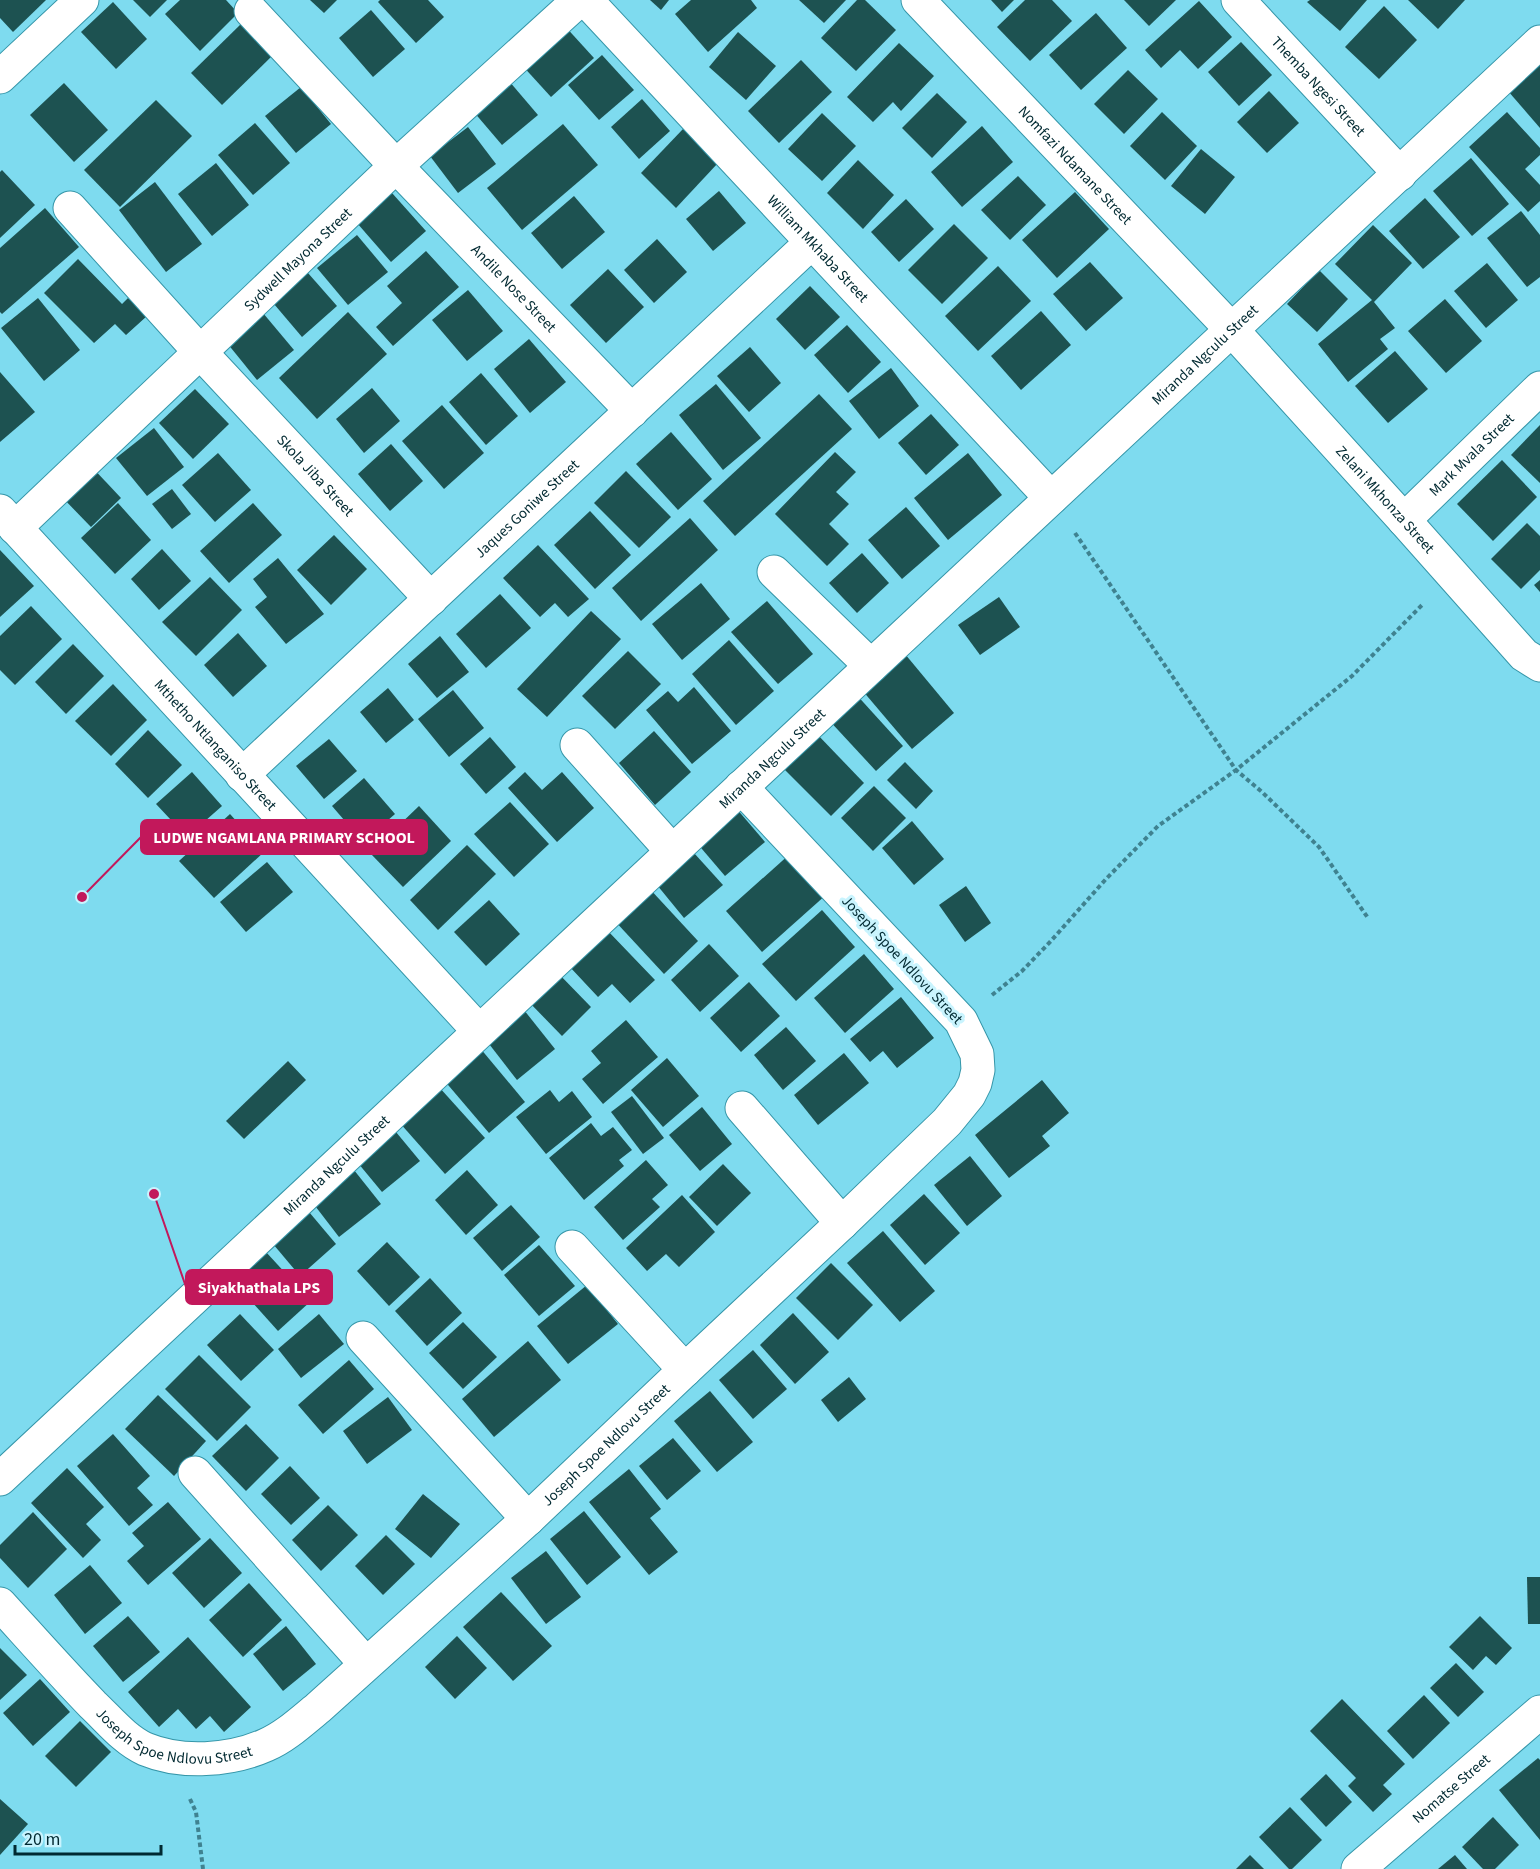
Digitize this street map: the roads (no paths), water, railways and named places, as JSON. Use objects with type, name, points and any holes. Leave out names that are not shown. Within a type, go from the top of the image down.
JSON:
[{"type":"street","points":[[0,77],[81,0]]},
{"type":"street","name":"Sydwell Mayona Street","points":[[8,519],[201,353],[396,166],[579,0]]},
{"type":"street","name":"William Mkhaba Street","points":[[586,0],[1051,498]]},
{"type":"street","name":"Nomfazi Ndamane Street","points":[[918,0],[1232,330]]},
{"type":"street","name":"Themba Ngesi Street","points":[[1238,0],[1400,174]]},
{"type":"street","points":[[251,10],[396,166]]},
{"type":"street","name":"Miranda Ngculu Street","points":[[0,1479],[1540,42]]},
{"type":"street","name":"Andile Nose Street","points":[[396,166],[632,411]]},
{"type":"street","points":[[70,208],[201,353]]},
{"type":"street","name":"Jaques Goniwe Street","points":[[243,775],[811,243]]},
{"type":"street","name":"Zelani Mkhonza Street","points":[[1232,330],[1524,655],[1540,665]]},
{"type":"street","name":"Skola Jiba Street","points":[[201,353],[430,599]]},
{"type":"street","name":"Mark Mvala Street","points":[[1404,519],[1540,388]]},
{"type":"street","name":"Mthetho Ntlanganiso Street","points":[[8,519],[479,1031]]},
{"type":"street","points":[[774,572],[871,666]]},
{"type":"street","points":[[578,745],[672,851]]},
{"type":"street","name":"Joseph Spoe Ndlovu Street","points":[[0,1604],[120,1731],[144,1748],[173,1758],[220,1757],[267,1745],[318,1708],[528,1519],[947,1122],[969,1095],[978,1070],[977,1053],[961,1021],[741,787]]},
{"type":"street","points":[[742,1108],[842,1223]]},
{"type":"street","points":[[572,1247],[685,1370]]},
{"type":"street","points":[[363,1338],[528,1519]]},
{"type":"street","points":[[195,1473],[366,1664]]},
{"type":"street","name":"Nomatse Street","points":[[1361,1868],[1540,1712]]},
{"type":"place","name":"LUDWE NGAMLANA PRIMARY SCHOOL","points":[[82,897]]},
{"type":"place","name":"Siyakhathala LPS","points":[[154,1194]]}]
